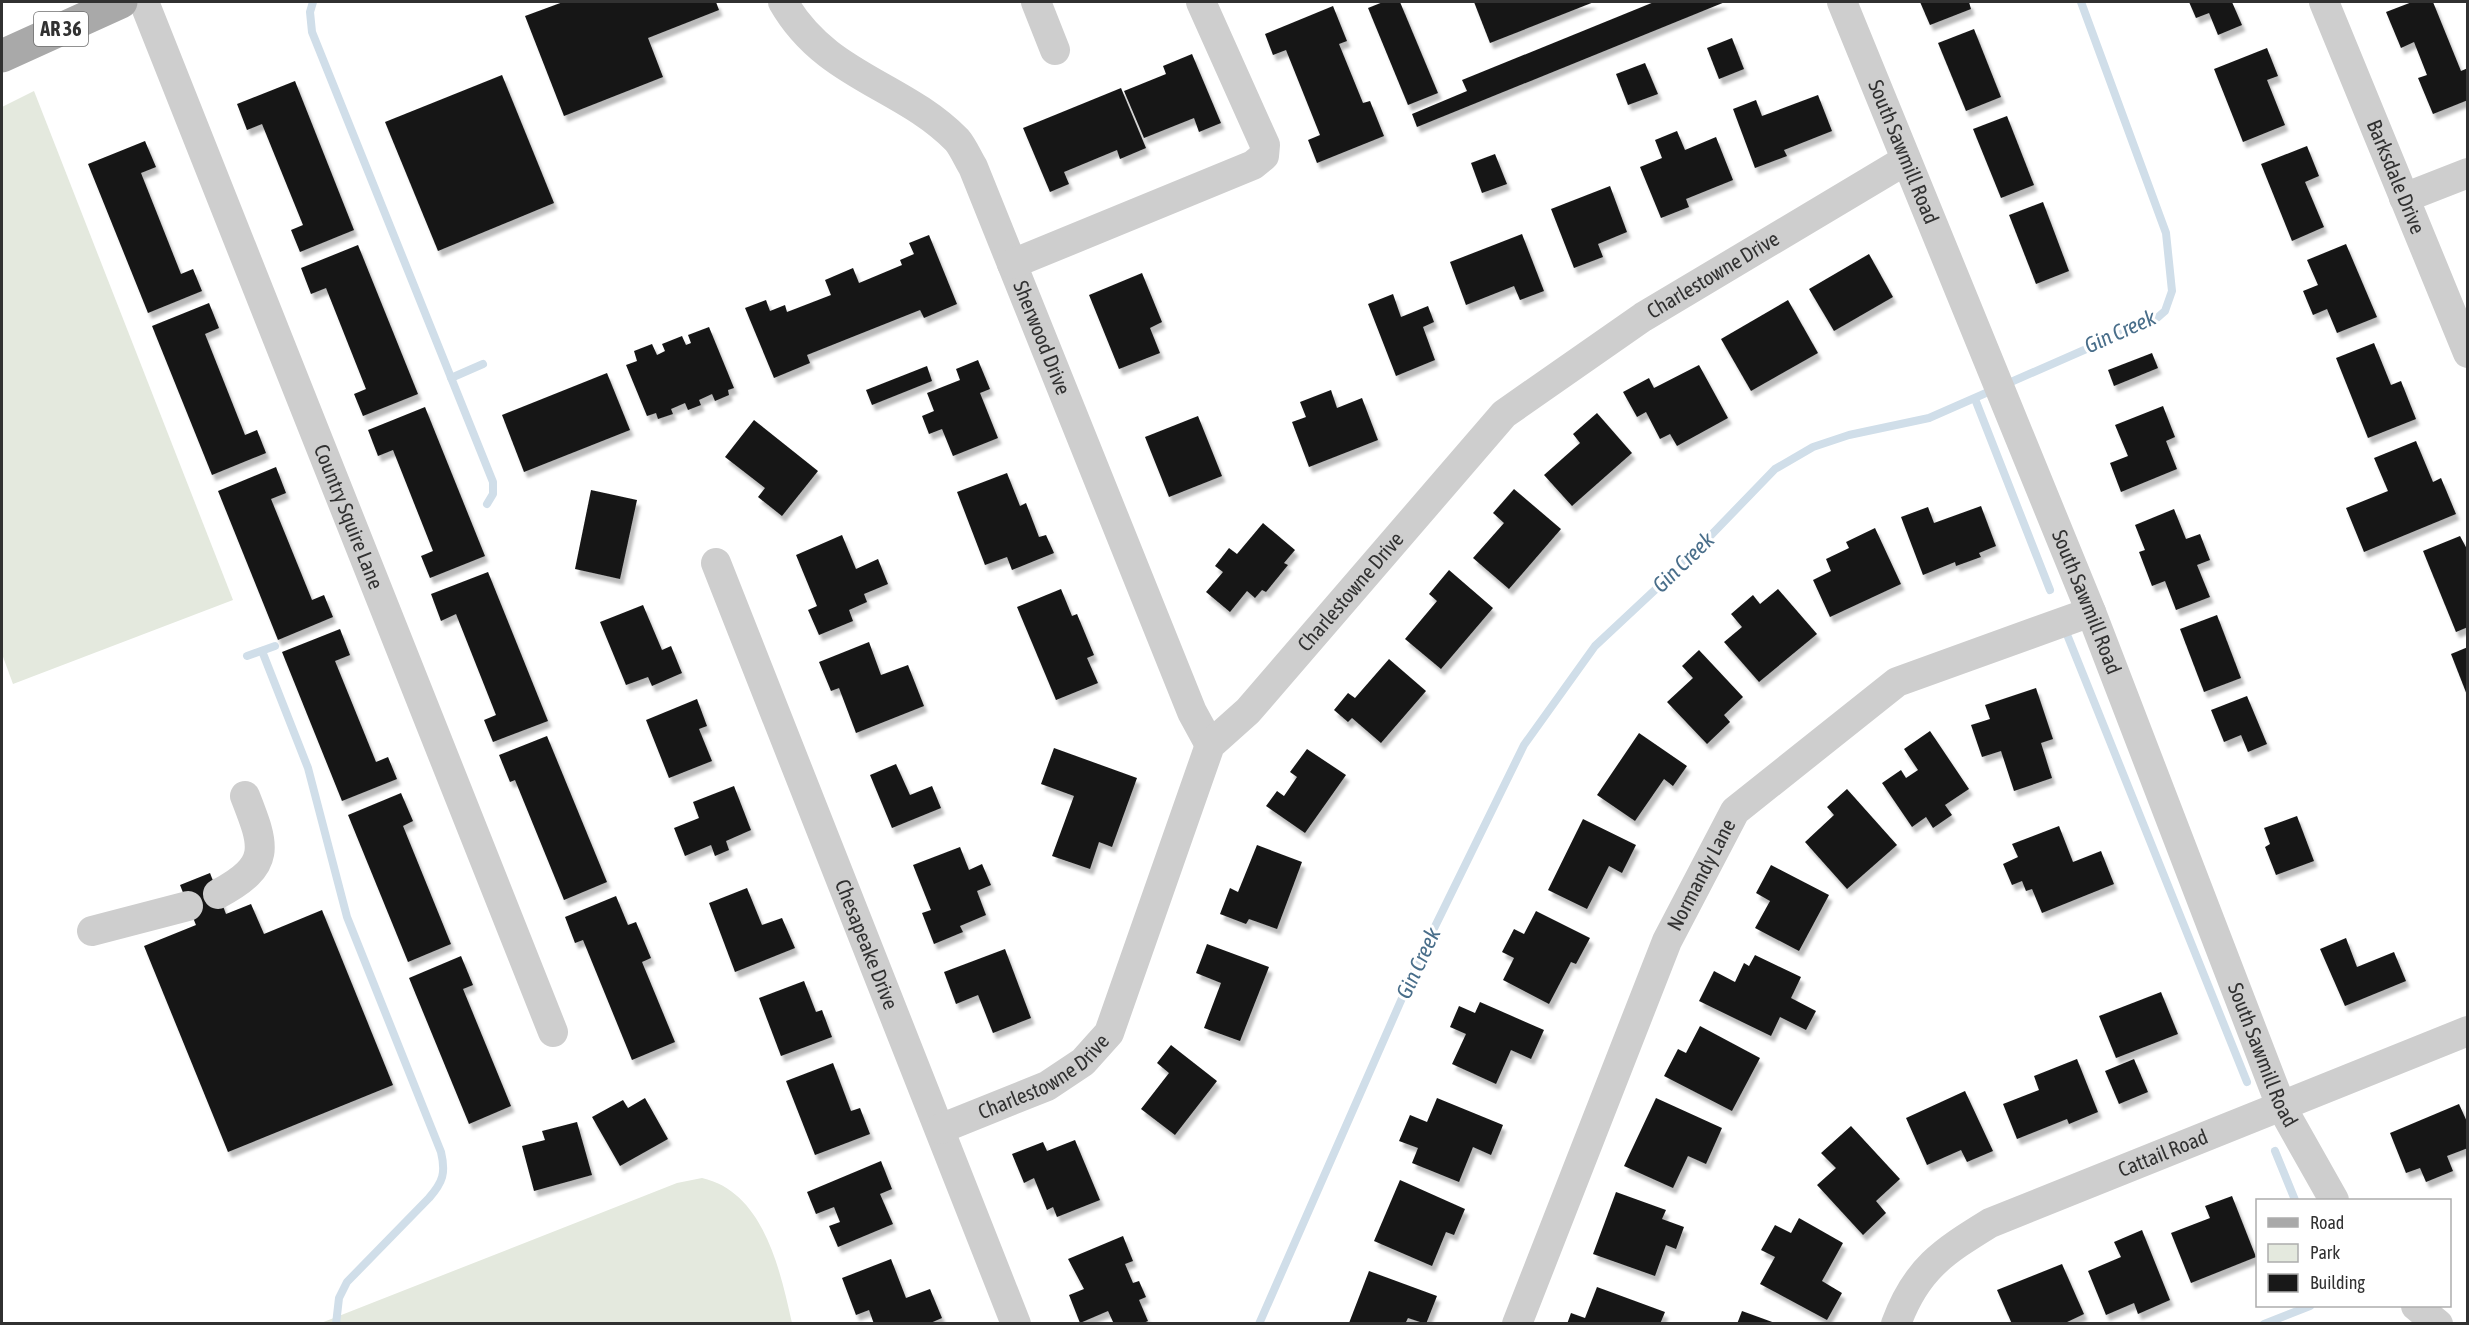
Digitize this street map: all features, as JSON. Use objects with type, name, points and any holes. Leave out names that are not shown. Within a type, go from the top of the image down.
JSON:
[{"type":"main road","name":"AR 36","points":[[2,56],[121,2]]},
{"type":"street","name":"Country Squire Lane","points":[[144,2],[553,1032]]},
{"type":"street","name":"Sherwood Drive","points":[[783,2],[794,22],[817,46],[868,82],[914,107],[957,141],[973,167],[1187,701],[1210,745]]},
{"type":"street","points":[[1036,2],[1055,50]]},
{"type":"street","points":[[1012,264],[1253,165],[1264,156],[1265,145],[1201,2]]},
{"type":"street","name":"South Sawmill Road","points":[[1842,2],[2091,612],[2281,1106],[2333,1199]]},
{"type":"street","name":"Barksdale Drive","points":[[2324,2],[2468,354]]},
{"type":"street","name":"Charlestowne Drive","points":[[940,1129],[1047,1086],[1083,1062],[1109,1032],[1210,745],[1248,711],[1504,414],[1643,317],[1906,160]]},
{"type":"street","points":[[2404,198],[2468,173]]},
{"type":"street","name":"Chesapeake Drive","points":[[716,563],[1016,1323]]},
{"type":"street","name":"Normandy Lane","points":[[1517,1323],[1667,941],[1735,811],[1897,682],[2091,612]]},
{"type":"street","points":[[218,894],[249,874],[259,858],[261,842],[245,796]]},
{"type":"street","points":[[92,931],[188,906]]},
{"type":"street","name":"Cattail Road","points":[[1896,1323],[1917,1280],[1940,1254],[1990,1223],[2468,1031]]},
{"type":"street","points":[[2418,1307],[2438,1323]]},
{"type":"green space","points":[[34,91],[233,600],[13,684],[2,654],[2,107]]},
{"type":"green space","points":[[702,1178],[723,1186],[741,1199],[755,1216],[775,1258],[792,1323],[321,1323],[677,1183]]},
{"type":"building","points":[[563,2],[716,2],[719,10],[648,38],[663,77],[564,116],[525,16]]},
{"type":"building","points":[[1383,2],[1400,2],[1438,93],[1408,105],[1368,8]]},
{"type":"building","points":[[1474,2],[1594,2],[1490,43]]},
{"type":"building","points":[[1654,2],[1725,2],[1417,127],[1412,114],[1467,91],[1462,80]]},
{"type":"building","points":[[1920,2],[1969,2],[1971,9],[1930,25]]},
{"type":"building","points":[[2189,2],[2232,2],[2242,25],[2218,35],[2209,13],[2196,18]]},
{"type":"building","points":[[2412,2],[2433,2],[2461,71],[2468,68],[2468,100],[2433,114],[2418,78],[2427,75],[2414,42],[2401,48],[2386,12]]},
{"type":"building","points":[[1333,6],[1347,41],[1339,44],[1363,103],[1370,101],[1384,136],[1317,163],[1308,140],[1320,135],[1286,50],[1273,55],[1265,34]]},
{"type":"building","points":[[1974,29],[2001,97],[1966,111],[1938,43]]},
{"type":"building","points":[[1732,38],[1744,69],[1719,79],[1707,48]]},
{"type":"building","points":[[2267,48],[2278,76],[2267,80],[2285,125],[2243,142],[2214,69]]},
{"type":"building","points":[[1192,54],[1221,123],[1199,132],[1194,118],[1144,138],[1124,91],[1166,74],[1163,66]]},
{"type":"building","points":[[1645,63],[1658,94],[1628,105],[1616,74]]},
{"type":"building","points":[[502,75],[554,203],[438,251],[385,122]]},
{"type":"building","points":[[295,81],[354,230],[300,252],[291,230],[303,225],[262,124],[247,130],[237,104]]},
{"type":"building","points":[[1121,88],[1146,148],[1120,159],[1117,150],[1064,172],[1069,184],[1050,192],[1023,128]]},
{"type":"building","points":[[1818,95],[1832,131],[1784,150],[1787,156],[1755,168],[1733,109],[1756,100],[1762,116]]},
{"type":"building","points":[[2007,116],[2034,185],[2001,198],[1973,129]]},
{"type":"building","points":[[1677,131],[1685,150],[1716,137],[1733,180],[1686,199],[1689,207],[1661,218],[1640,167],[1662,158],[1655,140]]},
{"type":"building","points":[[145,141],[156,167],[141,173],[181,274],[193,269],[202,291],[148,313],[88,164]]},
{"type":"building","points":[[2307,146],[2319,176],[2305,182],[2324,227],[2292,241],[2261,164]]},
{"type":"building","points":[[1495,154],[1507,184],[1482,193],[1471,163]]},
{"type":"building","points":[[1610,186],[1627,232],[1598,244],[1603,257],[1574,268],[1551,209]]},
{"type":"building","points":[[2043,202],[2069,271],[2036,284],[2009,215]]},
{"type":"building","points":[[1522,234],[1544,291],[1520,300],[1514,286],[1466,305],[1450,262]]},
{"type":"building","points":[[929,235],[957,304],[924,318],[920,310],[807,355],[810,363],[774,378],[745,308],[766,300],[770,311],[785,305],[787,312],[831,295],[825,280],[853,268],[859,283],[902,265],[900,260],[914,254],[909,243]]},
{"type":"building","points":[[2346,244],[2377,317],[2337,333],[2327,309],[2313,315],[2303,291],[2318,285],[2307,260]]},
{"type":"building","points":[[358,245],[418,394],[363,416],[354,394],[366,389],[326,288],[311,294],[301,268]]},
{"type":"building","points":[[1869,254],[1893,297],[1834,331],[1809,289]]},
{"type":"building","points":[[1142,273],[1162,322],[1150,328],[1160,353],[1119,369],[1089,295]]},
{"type":"building","points":[[1393,294],[1401,317],[1428,306],[1434,322],[1423,327],[1435,360],[1396,376],[1368,304]]},
{"type":"building","points":[[1788,300],[1818,353],[1751,391],[1721,339]]},
{"type":"building","points":[[209,303],[219,328],[205,334],[245,435],[257,430],[266,453],[212,475],[152,326]]},
{"type":"building","points":[[709,327],[734,388],[728,390],[729,395],[715,401],[712,394],[699,400],[701,405],[688,410],[685,403],[671,409],[673,414],[658,419],[656,413],[647,416],[626,365],[637,361],[634,351],[652,344],[657,355],[665,351],[662,344],[682,336],[686,345],[691,343],[688,335]]},
{"type":"building","points":[[2374,343],[2391,385],[2401,381],[2416,419],[2368,438],[2336,358]]},
{"type":"building","points":[[2152,353],[2158,368],[2114,386],[2108,370]]},
{"type":"building","points":[[978,360],[990,389],[980,393],[998,438],[953,456],[942,429],[929,434],[922,416],[934,411],[927,393],[960,380],[956,369]]},
{"type":"building","points":[[1699,365],[1728,418],[1677,446],[1670,434],[1660,439],[1646,412],[1637,417],[1623,392],[1649,378],[1654,388]]},
{"type":"building","points":[[927,366],[932,381],[872,405],[866,390]]},
{"type":"building","points":[[607,373],[630,430],[524,472],[502,415]]},
{"type":"building","points":[[1331,390],[1337,408],[1362,398],[1378,440],[1309,467],[1292,422],[1306,417],[1300,402]]},
{"type":"building","points":[[2163,406],[2175,437],[2166,441],[2177,469],[2121,492],[2110,463],[2128,456],[2115,425]]},
{"type":"building","points":[[425,407],[485,556],[430,578],[421,556],[433,551],[393,450],[378,456],[368,430]]},
{"type":"building","points":[[1597,413],[1632,453],[1572,506],[1544,475],[1580,443],[1573,434]]},
{"type":"building","points":[[1198,416],[1222,476],[1169,497],[1145,437]]},
{"type":"building","points":[[754,420],[818,471],[782,516],[758,497],[765,488],[725,457]]},
{"type":"building","points":[[2416,441],[2433,482],[2441,478],[2456,514],[2364,552],[2346,508],[2388,491],[2374,458]]},
{"type":"building","points":[[276,467],[286,493],[271,499],[312,600],[324,595],[333,617],[278,640],[218,491]]},
{"type":"building","points":[[1007,473],[1020,506],[1026,503],[1039,537],[1046,535],[1054,553],[1012,570],[1007,557],[985,565],[957,492]]},
{"type":"building","points":[[1514,489],[1561,529],[1509,589],[1473,558],[1504,523],[1493,513]]},
{"type":"building","points":[[591,490],[637,500],[620,579],[575,569]]},
{"type":"building","points":[[1981,506],[1996,546],[1979,553],[1981,557],[1956,566],[1955,562],[1923,575],[1901,517],[1928,507],[1934,523]]},
{"type":"building","points":[[2174,509],[2186,539],[2200,534],[2210,560],[2197,565],[2210,597],[2176,610],[2165,581],[2152,586],[2139,552],[2145,550],[2135,525]]},
{"type":"building","points":[[1263,523],[1295,550],[1284,563],[1288,565],[1266,592],[1262,590],[1255,598],[1247,591],[1230,612],[1206,592],[1223,572],[1215,566],[1229,548],[1237,554]]},
{"type":"building","points":[[1875,528],[1901,584],[1830,617],[1813,580],[1831,571],[1826,559],[1849,548],[1846,542]]},
{"type":"building","points":[[842,535],[856,569],[878,559],[888,584],[864,594],[867,602],[849,610],[853,621],[819,635],[808,610],[817,606],[796,555]]},
{"type":"building","points":[[2460,536],[2468,551],[2468,627],[2456,632],[2423,551]]},
{"type":"building","points":[[1449,570],[1493,608],[1441,669],[1405,639],[1437,601],[1429,594]]},
{"type":"building","points":[[488,572],[548,721],[493,742],[484,720],[496,715],[456,614],[441,621],[431,594]]},
{"type":"building","points":[[1061,589],[1072,616],[1077,614],[1094,655],[1087,658],[1098,683],[1056,700],[1017,607]]},
{"type":"building","points":[[1778,589],[1817,634],[1759,682],[1724,642],[1742,627],[1731,614],[1753,595],[1760,604]]},
{"type":"building","points":[[643,605],[662,650],[671,646],[682,673],[652,686],[648,677],[626,685],[600,622]]},
{"type":"building","points":[[2217,615],[2241,678],[2204,692],[2180,629]]},
{"type":"building","points":[[340,629],[350,655],[335,661],[376,762],[388,757],[397,779],[342,801],[282,652]]},
{"type":"building","points":[[869,642],[881,675],[908,665],[924,706],[856,733],[839,688],[831,691],[819,662]]},
{"type":"building","points":[[2468,647],[2468,695],[2467,695],[2451,654]]},
{"type":"building","points":[[1699,650],[1743,697],[1724,715],[1730,722],[1707,744],[1667,702],[1693,678],[1682,666]]},
{"type":"building","points":[[1389,659],[1426,691],[1381,743],[1352,718],[1348,722],[1334,710],[1348,693],[1355,698]]},
{"type":"building","points":[[2036,688],[2053,739],[2041,743],[2052,778],[2014,791],[2001,751],[1982,757],[1971,725],[1990,719],[1985,705]]},
{"type":"building","points":[[2247,696],[2267,744],[2248,752],[2241,735],[2224,742],[2211,710]]},
{"type":"building","points":[[697,699],[707,726],[699,729],[712,761],[669,778],[646,720]]},
{"type":"building","points":[[1930,731],[1969,789],[1945,805],[1952,815],[1933,828],[1926,817],[1912,827],[1882,783],[1901,770],[1906,778],[1918,770],[1904,749]]},
{"type":"building","points":[[1639,733],[1687,766],[1673,786],[1664,779],[1635,821],[1597,795]]},
{"type":"building","points":[[547,736],[607,882],[564,900],[515,780],[510,782],[499,755]]},
{"type":"building","points":[[1054,748],[1137,778],[1112,847],[1099,842],[1090,869],[1052,856],[1074,796],[1041,784]]},
{"type":"building","points":[[1307,749],[1346,775],[1305,833],[1266,806],[1277,791],[1284,796],[1297,777],[1290,772]]},
{"type":"building","points":[[896,764],[910,795],[932,786],[941,808],[892,828],[870,775]]},
{"type":"building","points":[[734,786],[751,830],[726,841],[729,850],[715,856],[711,845],[685,856],[674,828],[699,818],[693,802]]},
{"type":"building","points":[[1847,789],[1897,845],[1847,889],[1805,842],[1834,815],[1827,807]]},
{"type":"building","points":[[401,793],[413,821],[403,826],[451,944],[408,962],[348,815]]},
{"type":"building","points":[[2297,816],[2314,861],[2276,875],[2265,847],[2270,844],[2264,828]]},
{"type":"building","points":[[1583,819],[1636,845],[1622,873],[1609,866],[1587,909],[1548,890]]},
{"type":"building","points":[[2059,826],[2073,862],[2101,851],[2114,884],[2042,913],[2032,889],[2026,891],[2022,881],[2012,885],[2003,864],[2018,857],[2012,844]]},
{"type":"building","points":[[1257,845],[1302,862],[1277,929],[1249,919],[1246,924],[1220,914],[1230,888],[1238,892]]},
{"type":"building","points":[[960,847],[969,870],[982,864],[991,885],[977,891],[986,915],[960,926],[963,932],[934,944],[922,913],[931,910],[913,865]]},
{"type":"building","points":[[1771,865],[1829,895],[1799,951],[1755,928],[1770,901],[1756,893]]},
{"type":"building","points":[[210,873],[226,914],[251,904],[264,934],[322,910],[393,1085],[228,1152],[144,946],[196,925],[180,885]]},
{"type":"building","points":[[747,888],[762,925],[782,918],[795,948],[735,972],[709,903]]},
{"type":"building","points":[[616,896],[628,925],[636,922],[651,958],[642,962],[675,1042],[632,1060],[583,940],[575,943],[565,917]]},
{"type":"building","points":[[1536,911],[1590,938],[1576,964],[1571,962],[1549,1004],[1503,980],[1514,958],[1502,952],[1514,929],[1524,934]]},
{"type":"building","points":[[2346,938],[2357,967],[2394,952],[2406,981],[2345,1006],[2320,949]]},
{"type":"building","points":[[1207,944],[1269,967],[1240,1041],[1204,1028],[1221,983],[1196,973]]},
{"type":"building","points":[[1005,949],[1031,1018],[993,1033],[978,995],[956,1004],[944,972]]},
{"type":"building","points":[[1755,955],[1801,977],[1791,998],[1816,1011],[1806,1030],[1780,1017],[1771,1036],[1699,1001],[1714,971],[1735,982],[1744,963],[1749,966]]},
{"type":"building","points":[[461,956],[473,985],[463,989],[511,1106],[469,1124],[409,978]]},
{"type":"building","points":[[804,981],[816,1012],[822,1010],[832,1037],[781,1056],[759,998]]},
{"type":"building","points":[[2161,992],[2178,1034],[2116,1058],[2099,1016]]},
{"type":"building","points":[[1480,1002],[1544,1030],[1531,1059],[1511,1050],[1496,1084],[1452,1064],[1466,1034],[1450,1027],[1459,1006],[1475,1013]]},
{"type":"building","points":[[1700,1026],[1760,1058],[1732,1111],[1664,1076],[1678,1049],[1686,1053]]},
{"type":"building","points":[[1171,1045],[1217,1081],[1175,1135],[1141,1109],[1169,1073],[1157,1063]]},
{"type":"building","points":[[2077,1059],[2098,1112],[2069,1124],[2067,1119],[2017,1139],[2003,1104],[2039,1090],[2034,1076]]},
{"type":"building","points":[[2134,1059],[2148,1092],[2119,1104],[2105,1071]]},
{"type":"building","points":[[833,1063],[851,1111],[860,1108],[870,1134],[815,1155],[786,1081]]},
{"type":"building","points":[[1965,1091],[1993,1151],[1967,1162],[1961,1150],[1927,1165],[1906,1118]]},
{"type":"building","points":[[645,1098],[668,1139],[620,1166],[592,1117],[623,1100],[628,1108]]},
{"type":"building","points":[[1437,1098],[1503,1125],[1491,1155],[1473,1147],[1459,1182],[1412,1163],[1418,1148],[1399,1141],[1410,1115],[1427,1122]]},
{"type":"building","points":[[1656,1098],[1722,1128],[1706,1164],[1688,1156],[1673,1188],[1624,1166]]},
{"type":"building","points":[[2459,1104],[2468,1124],[2468,1148],[2447,1156],[2453,1171],[2426,1182],[2420,1168],[2406,1173],[2390,1133]]},
{"type":"building","points":[[577,1122],[592,1175],[534,1191],[522,1146],[545,1140],[542,1131]]},
{"type":"building","points":[[1851,1126],[1900,1179],[1876,1201],[1886,1213],[1863,1235],[1817,1185],[1836,1168],[1821,1153]]},
{"type":"building","points":[[1075,1140],[1100,1200],[1057,1217],[1053,1207],[1047,1210],[1034,1178],[1024,1183],[1012,1154],[1043,1142],[1047,1151]]},
{"type":"building","points":[[881,1161],[892,1189],[880,1194],[893,1224],[838,1247],[829,1226],[840,1222],[834,1207],[816,1214],[807,1192]]},
{"type":"building","points":[[1400,1180],[1465,1209],[1454,1235],[1446,1232],[1432,1266],[1374,1241]]},
{"type":"building","points":[[1616,1192],[1666,1210],[1662,1219],[1684,1227],[1676,1249],[1666,1245],[1655,1276],[1593,1254]]},
{"type":"building","points":[[2232,1196],[2256,1257],[2191,1283],[2171,1233],[2210,1218],[2205,1206]]},
{"type":"building","points":[[1799,1218],[1843,1243],[1822,1281],[1842,1293],[1827,1320],[1760,1284],[1775,1257],[1761,1250],[1775,1225],[1791,1233]]},
{"type":"building","points":[[2142,1230],[2170,1300],[2138,1314],[2134,1303],[2106,1315],[2088,1271],[2121,1257],[2114,1242]]},
{"type":"building","points":[[1123,1236],[1133,1261],[1125,1264],[1133,1283],[1139,1281],[1146,1297],[1139,1300],[1148,1321],[1141,1324],[1114,1324],[1108,1311],[1080,1323],[1069,1295],[1084,1289],[1068,1259]]},
{"type":"building","points":[[891,1259],[906,1298],[930,1289],[942,1318],[928,1324],[874,1324],[869,1310],[856,1315],[842,1278]]},
{"type":"building","points":[[2062,1264],[2084,1314],[2063,1324],[2012,1324],[1997,1290]]},
{"type":"building","points":[[1369,1271],[1437,1296],[1426,1324],[1408,1318],[1405,1324],[1349,1323]]},
{"type":"building","points":[[1597,1287],[1665,1312],[1660,1324],[1567,1324],[1571,1313],[1585,1318]]},
{"type":"building","points":[[1742,1311],[1775,1323],[1775,1324],[1737,1324]]},
{"type":"waterway","points":[[313,2],[310,12],[312,32],[493,482],[493,494],[487,504]]},
{"type":"waterway","name":"Gin Creek","points":[[1259,1324],[1421,955],[1524,745],[1595,646],[1687,560],[1775,469],[1813,447],[1849,435],[1929,418],[2157,318],[2165,311],[2172,291],[2166,233],[2081,2]]},
{"type":"waterway","points":[[451,378],[483,364]]},
{"type":"waterway","points":[[1975,399],[2050,590]]},
{"type":"waterway","points":[[2068,637],[2247,1082]]},
{"type":"waterway","points":[[247,656],[275,646]]},
{"type":"waterway","points":[[262,651],[308,768],[347,917],[441,1152],[443,1166],[442,1177],[434,1192],[347,1282],[339,1298],[336,1324]]},
{"type":"waterway","points":[[2275,1151],[2295,1199]]},
{"type":"waterway","points":[[2264,1324],[2307,1307]]}]
